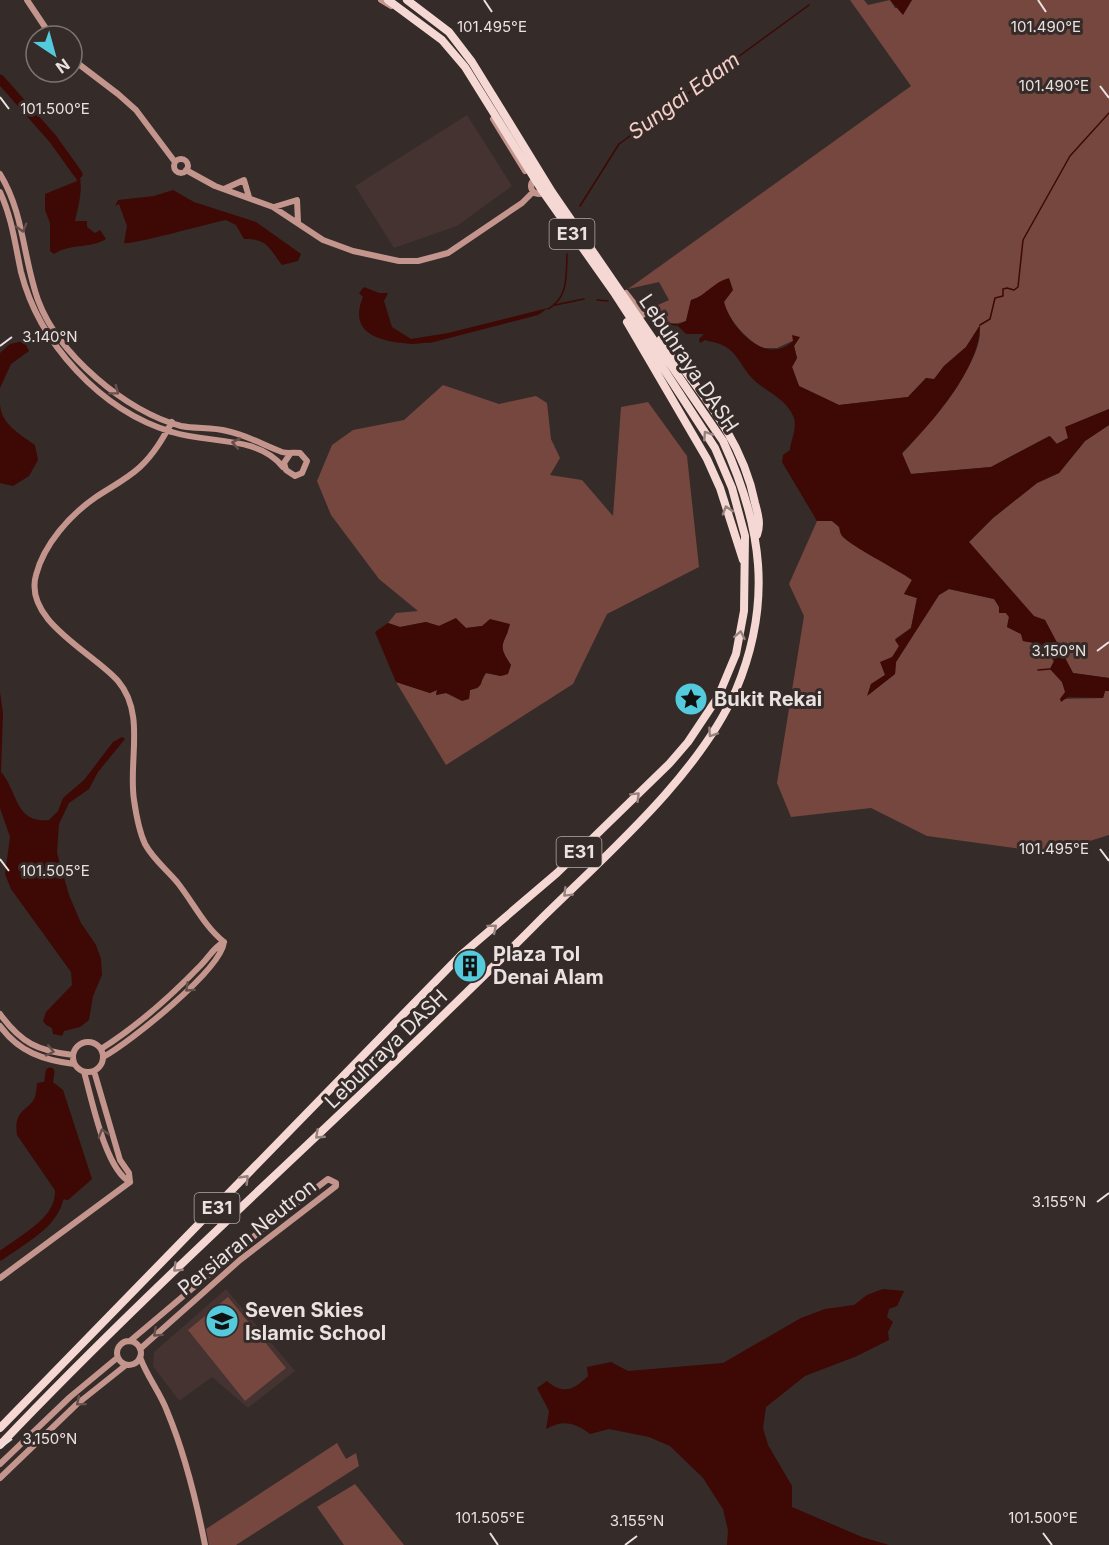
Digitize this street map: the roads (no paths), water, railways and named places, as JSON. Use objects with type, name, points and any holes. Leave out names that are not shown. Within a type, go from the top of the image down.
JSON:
[{"type":"highway","name":"Lebuhraya DASH","points":[[0,1428],[461,955],[557,873],[688,742],[718,697],[734,662],[744,612],[745,536],[732,488],[710,441],[615,294],[541,189],[465,67],[442,40],[388,0]]},
{"type":"highway","name":"Lebuhraya DASH","points":[[0,1445],[78,1364],[409,1051],[654,806],[721,719],[736,688],[747,656],[759,587],[757,537],[742,485],[710,419],[552,192],[472,62],[449,32],[405,0]]},
{"type":"highway","points":[[609,292],[707,459],[720,488],[745,566]]},
{"type":"highway","points":[[643,315],[722,420],[739,450],[754,495],[759,523],[757,537]]},
{"type":"street","points":[[27,0],[43,24]]},
{"type":"street","points":[[381,0],[414,22],[448,51],[468,77],[532,182],[533,192]]},
{"type":"street","points":[[405,0],[447,34],[462,52],[540,179],[643,315]]},
{"type":"street","points":[[84,68],[136,111],[175,162],[177,171],[186,170],[224,189],[249,196],[273,207],[323,240],[376,258],[418,261],[448,253],[522,203],[533,192]]},
{"type":"street","points":[[0,174],[10,190],[24,232],[29,269],[44,313],[81,365],[141,409],[172,422],[225,430],[290,454],[303,455],[307,461],[303,473],[295,476],[285,470],[270,454],[251,446],[167,430],[141,419],[75,370],[49,337],[37,317],[21,272],[14,231],[0,192]]},
{"type":"street","points":[[532,182],[540,179]]},
{"type":"street","points":[[224,189],[244,180],[249,196]]},
{"type":"street","points":[[541,194],[546,187]]},
{"type":"street","points":[[533,192],[541,194],[609,292]]},
{"type":"street","points":[[273,207],[297,200],[298,222]]},
{"type":"street","points":[[172,422],[143,464],[78,510],[64,527],[40,562],[35,578],[36,594],[42,611],[57,628],[118,681],[130,701],[133,710],[133,795],[143,840],[215,935],[224,942]]},
{"type":"street","points":[[285,470],[284,463],[290,454]]},
{"type":"street","points":[[100,1049],[125,1033],[203,964],[215,947],[224,942]]},
{"type":"street","points":[[103,1057],[131,1040],[207,972],[223,950],[224,942]]},
{"type":"street","points":[[0,1014],[23,1040],[45,1052],[73,1054]]},
{"type":"street","points":[[0,1026],[8,1037],[28,1053],[43,1059],[74,1064],[84,1072],[109,1154],[122,1178],[130,1182]]},
{"type":"street","points":[[74,1064],[73,1054],[82,1043],[93,1043],[100,1049],[103,1057],[101,1064],[94,1071],[84,1072]]},
{"type":"street","points":[[94,1071],[120,1160],[129,1173],[130,1182]]},
{"type":"street","name":"Persiaran Neutron","points":[[130,1341],[264,1228],[328,1179],[336,1183],[336,1186],[216,1280],[140,1349]]},
{"type":"street","points":[[0,1278],[130,1182]]},
{"type":"street","points":[[0,1464],[70,1397],[117,1358],[119,1346],[130,1341],[140,1349],[145,1373],[165,1406],[180,1442],[205,1545]]},
{"type":"street","points":[[0,1478],[77,1404],[140,1357]]},
{"type":"street","points":[[117,1358],[145,1373]]},
{"type":"waterway","name":"Sungai Edam","points":[[580,206],[619,144],[809,5]]},
{"type":"waterway","points":[[0,79],[53,139],[78,174]]},
{"type":"waterway","points":[[980,325],[990,319],[995,298],[1003,296],[1003,289],[1014,290],[1018,287],[1023,240],[1070,156],[1109,113]]},
{"type":"waterway","name":"Sungai Edam","points":[[548,309],[555,304],[563,292],[567,254]]},
{"type":"waterway","points":[[555,305],[584,299]]},
{"type":"waterway","points":[[597,300],[608,301]]},
{"type":"waterway","points":[[662,323],[677,325]]},
{"type":"waterway","points":[[1038,670],[1050,669]]},
{"type":"waterway","points":[[47,1094],[50,1072]]},
{"type":"waterway","points":[[0,1256],[49,1218],[56,1208],[59,1186]]},
{"type":"place","name":"Bukit Rekai","points":[[691,699]]},
{"type":"place","name":"Plaza Tol Denai Alam","points":[[470,966]]},
{"type":"place","name":"Seven Skies Islamic School","points":[[222,1321]]}]
